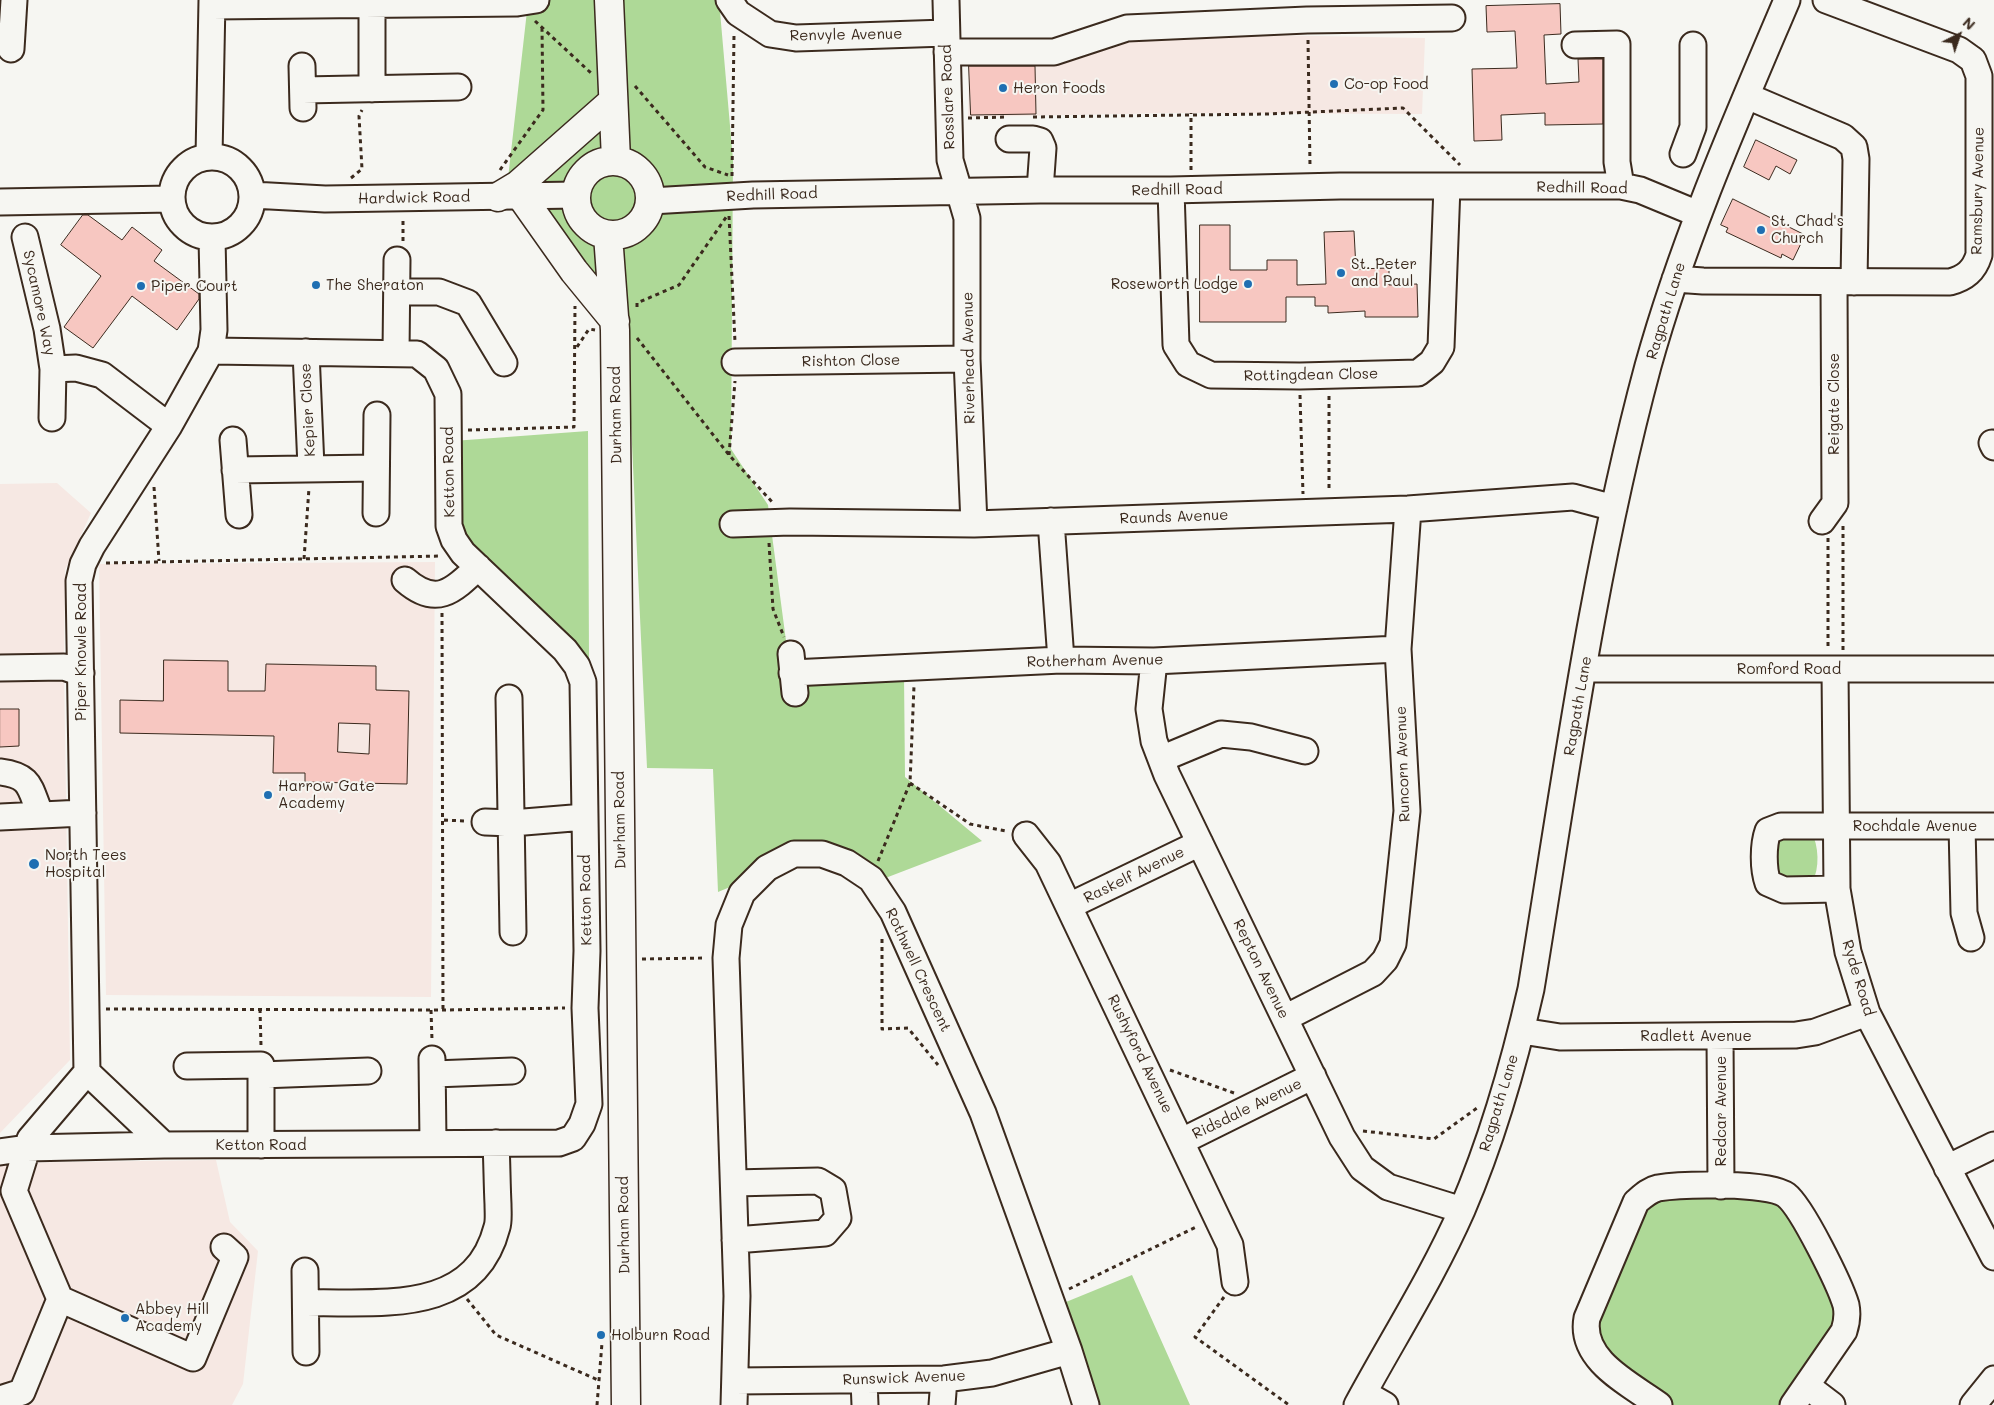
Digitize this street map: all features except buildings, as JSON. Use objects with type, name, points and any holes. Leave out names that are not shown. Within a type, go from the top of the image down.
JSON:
[{"type":"main road","points":[[609,0],[616,160]]},
{"type":"main road","points":[[612,102],[518,185],[500,197],[622,321]]},
{"type":"main road","points":[[616,160],[627,162],[639,170],[647,182],[651,201],[648,212],[634,229],[623,234],[608,235],[590,227],[582,218],[577,208],[576,195],[578,184],[584,173],[595,164],[616,160]]},
{"type":"main road","name":"Durham Road","points":[[608,235],[622,321],[621,1139],[626,1405]]},
{"type":"street","points":[[11,49],[14,0]]},
{"type":"street","points":[[210,157],[212,3],[372,5],[408,2],[517,3],[536,0]]},
{"type":"street","name":"Rosslare Road","points":[[946,0],[950,160],[959,193]]},
{"type":"street","name":"Ragpath Lane","points":[[1369,1401],[1462,1210],[1484,1153],[1522,1031],[1531,989],[1584,669],[1614,508],[1648,367],[1675,279],[1698,214],[1787,0]]},
{"type":"street","name":"Ramsbury Avenue","points":[[1675,279],[1950,282],[1960,280],[1976,266],[1979,255],[1987,165],[1978,76],[1973,60],[1959,50],[1826,0]]},
{"type":"street","points":[[372,5],[372,88]]},
{"type":"street","name":"Renvyle Avenue","points":[[734,7],[770,34],[796,38],[947,42],[1054,52],[1127,28],[1307,20],[1452,18]]},
{"type":"street","points":[[1575,45],[1617,44],[1617,162],[1621,186]]},
{"type":"street","points":[[1693,45],[1687,143],[1724,150]]},
{"type":"street","points":[[302,66],[303,99],[372,88],[458,87]]},
{"type":"street","name":"Reigate Close","points":[[1747,96],[1844,137],[1854,147],[1856,159],[1844,282],[1834,503],[1825,517]]},
{"type":"street","points":[[1012,128],[1040,142],[1043,148],[1040,190]]},
{"type":"street","points":[[210,157],[226,160],[240,168],[248,180],[252,195],[250,210],[243,223],[225,236],[212,238],[194,234],[184,227],[176,216],[171,199],[174,182],[180,172],[191,162],[210,157]]},
{"type":"street","name":"Rottingdean Close","points":[[1171,190],[1176,345],[1188,364],[1211,375],[1329,376],[1418,373],[1432,362],[1441,347],[1447,186]]},
{"type":"street","name":"Redhill Road","points":[[651,201],[730,205],[1040,190],[1621,186],[1640,190],[1698,214]]},
{"type":"street","name":"Riverhead Avenue","points":[[959,193],[967,218],[967,359],[974,524]]},
{"type":"street","name":"Hardwick Road","points":[[252,195],[324,200],[576,195]]},
{"type":"street","points":[[0,202],[171,199]]},
{"type":"street","name":"Sycamore Way","points":[[25,237],[47,329],[53,369],[52,418]]},
{"type":"street","name":"Piper Knowle Road","points":[[87,1072],[79,581],[83,564],[92,546],[169,426],[211,351],[214,330],[212,238]]},
{"type":"street","points":[[396,352],[397,260]]},
{"type":"street","points":[[397,292],[439,292],[468,303],[504,363]]},
{"type":"street","name":"Ketton Road","points":[[0,1152],[27,1148],[164,1145],[433,1142],[559,1143],[573,1138],[582,1124],[589,1104],[585,1008],[583,682],[577,666],[566,650],[470,560],[454,540],[449,526],[448,394],[436,369],[417,354],[396,352],[211,351]]},
{"type":"street","name":"Kepier Close","points":[[306,352],[311,467]]},
{"type":"street","name":"Rishton Close","points":[[735,363],[967,359]]},
{"type":"street","name":"Sycamore Way","points":[[53,369],[76,368],[102,375],[169,426]]},
{"type":"street","points":[[376,415],[376,513]]},
{"type":"street","points":[[233,440],[239,515]]},
{"type":"street","points":[[236,470],[311,467],[376,468]]},
{"type":"street","name":"Raunds Avenue","points":[[733,525],[779,522],[974,524],[1329,510],[1408,509],[1573,497],[1614,508]]},
{"type":"street","name":"Runcorn Avenue","points":[[1285,1018],[1373,973],[1385,960],[1394,944],[1406,811],[1398,649],[1408,509]]},
{"type":"street","points":[[1051,521],[1061,660]]},
{"type":"street","points":[[405,580],[417,591],[435,596],[456,588],[470,560]]},
{"type":"street","name":"Rotherham Avenue","points":[[793,673],[1061,660],[1154,661],[1398,649]]},
{"type":"street","name":"Repton Avenue","points":[[1154,661],[1149,709],[1154,741],[1161,759],[1342,1138],[1362,1168],[1388,1187],[1462,1210]]},
{"type":"street","points":[[0,668],[64,668],[81,673]]},
{"type":"street","name":"Romford Road","points":[[1584,669],[1994,669]]},
{"type":"street","name":"Ryde Road","points":[[1835,669],[1837,888],[1848,952],[1867,1013],[1994,1258]]},
{"type":"street","points":[[509,698],[513,932]]},
{"type":"street","points":[[1161,759],[1221,734],[1252,737],[1305,750]]},
{"type":"street","points":[[0,772],[21,776],[29,783],[40,815]]},
{"type":"street","points":[[0,817],[83,814]]},
{"type":"street","points":[[486,822],[512,823],[585,817]]},
{"type":"street","points":[[1962,826],[1964,914],[1971,938]]},
{"type":"street","name":"Rochdale Avenue","points":[[1837,888],[1784,890],[1768,884],[1765,875],[1766,837],[1768,831],[1774,827],[1994,826]]},
{"type":"street","name":"Rushyford Avenue","points":[[1026,834],[1048,863],[1217,1216],[1230,1245],[1235,1282]]},
{"type":"street","name":"Raskelf Avenue","points":[[1069,906],[1200,843]]},
{"type":"street","name":"Rothwell Crescent","points":[[734,1405],[737,1296],[726,958],[729,925],[742,893],[767,868],[794,854],[822,854],[847,862],[871,879],[893,912],[983,1113],[1069,1351],[1086,1405]]},
{"type":"street","name":"Radlett Avenue","points":[[1522,1031],[1560,1036],[1720,1037],[1805,1034],[1867,1013]]},
{"type":"street","name":"Redcar Avenue","points":[[1720,1037],[1721,1186]]},
{"type":"street","points":[[187,1066],[261,1070],[368,1071]]},
{"type":"street","points":[[433,1142],[433,1067],[512,1071]]},
{"type":"street","points":[[261,1070],[262,1145]]},
{"type":"street","points":[[164,1145],[87,1072],[30,1139],[7,1194],[60,1300],[193,1358],[236,1257],[224,1247]]},
{"type":"street","name":"Ridsdale Avenue","points":[[1182,1141],[1312,1076]]},
{"type":"street","points":[[306,1303],[418,1300],[442,1294],[473,1271],[487,1252],[498,1226],[496,1143]]},
{"type":"street","points":[[1947,1168],[1994,1145]]},
{"type":"street","points":[[734,1183],[818,1181],[833,1190],[838,1218],[826,1233],[735,1240]]},
{"type":"street","points":[[1659,1405],[1599,1360],[1587,1342],[1587,1318],[1636,1202],[1646,1193],[1658,1188],[1721,1186],[1756,1186],[1775,1190],[1786,1195],[1801,1215],[1841,1292],[1848,1318],[1844,1331],[1800,1396],[1832,1405]]},
{"type":"street","points":[[305,1271],[306,1352]]},
{"type":"street","points":[[0,1399],[22,1392],[60,1300]]},
{"type":"street","name":"Runswick Avenue","points":[[735,1380],[944,1379],[992,1373],[1069,1351]]},
{"type":"street","points":[[942,1405],[944,1379]]},
{"type":"street","points":[[1973,1405],[1994,1379]]},
{"type":"street","points":[[864,1380],[865,1405]]},
{"type":"path","points":[[729,455],[735,363],[730,205],[734,7]]},
{"type":"path","points":[[1307,20],[1311,145],[1309,187]]},
{"type":"path","points":[[500,197],[543,110],[542,27]]},
{"type":"path","points":[[324,200],[362,169],[359,116],[372,88]]},
{"type":"path","points":[[1025,117],[1191,113],[1267,114],[1403,108],[1459,163],[1474,186]]},
{"type":"path","points":[[1191,113],[1191,170]]},
{"type":"path","points":[[967,127],[966,118],[1012,128]]},
{"type":"path","points":[[397,260],[402,259],[403,198]]},
{"type":"path","points":[[730,205],[679,285],[637,303],[622,321],[729,455],[779,522],[773,609],[793,673]]},
{"type":"path","points":[[448,431],[574,427],[577,347],[574,271]]},
{"type":"path","points":[[1300,376],[1304,512]]},
{"type":"path","points":[[1329,376],[1329,510]]},
{"type":"path","points":[[151,454],[159,561]]},
{"type":"path","points":[[304,559],[311,467]]},
{"type":"path","points":[[1825,517],[1843,526],[1835,669]]},
{"type":"path","points":[[1825,517],[1835,669]]},
{"type":"path","points":[[83,564],[304,559],[470,560]]},
{"type":"path","points":[[442,608],[444,1010]]},
{"type":"path","points":[[871,879],[910,783],[914,668]]},
{"type":"path","points":[[910,783],[970,824],[1026,834]]},
{"type":"path","points":[[882,934],[882,1029],[908,1028],[943,1072],[960,1063]]},
{"type":"path","points":[[622,960],[726,958]]},
{"type":"path","points":[[87,1009],[444,1010],[585,1008]]},
{"type":"path","points":[[260,1009],[261,1070]]},
{"type":"path","points":[[431,1010],[433,1067]]},
{"type":"path","points":[[1050,1298],[1217,1216]]},
{"type":"path","points":[[1235,1282],[1195,1336],[1288,1405]]},
{"type":"path","points":[[456,1285],[496,1335],[598,1380]]},
{"type":"shaded area","points":[[1153,33],[1425,38],[1422,114],[1172,113],[968,117],[969,59]]},
{"type":"shaded area","name":"North Tees Hospital","points":[[57,483],[91,513],[65,570],[64,667],[70,1060],[0,1133],[0,484]]},
{"type":"shaded area","name":"Harrow Gate Academy","points":[[435,562],[431,997],[106,995],[99,564]]},
{"type":"shaded area","name":"Abbey Hill Academy","points":[[216,1160],[230,1222],[258,1251],[243,1384],[232,1405],[0,1405],[0,1163]]},
{"type":"green space","points":[[539,0],[719,0],[733,160],[731,449],[768,505],[792,686],[904,675],[905,777],[982,841],[875,882],[819,850],[718,892],[713,769],[647,768],[628,358],[506,196],[527,11]]},
{"type":"green space","points":[[588,431],[589,659],[461,543],[453,441]]},
{"type":"green space","points":[[1811,831],[1816,843],[1818,857],[1815,877],[1812,883],[1777,883],[1779,832]]},
{"type":"green space","points":[[1755,1191],[1788,1206],[1840,1307],[1833,1338],[1784,1405],[1671,1405],[1608,1359],[1594,1319],[1643,1208],[1668,1195]]},
{"type":"green space","points":[[1132,1275],[1190,1405],[1093,1405],[1066,1302]]},
{"type":"place","name":"Co-op Food","points":[[1334,84]]},
{"type":"place","name":"Heron Foods","points":[[1003,88]]},
{"type":"place","name":"St. Chad's Church","points":[[1761,230]]},
{"type":"place","name":"St. Peter and Paul","points":[[1341,273]]},
{"type":"place","name":"Roseworth Lodge","points":[[1248,284]]},
{"type":"place","name":"The Sheraton","points":[[316,285]]},
{"type":"place","name":"Piper Court","points":[[141,286]]},
{"type":"place","name":"Harrow Gate Academy","points":[[268,795]]},
{"type":"place","name":"North Tees Hospital","points":[[34,864]]},
{"type":"place","name":"Abbey Hill Academy","points":[[125,1318]]},
{"type":"place","name":"Holburn Road","points":[[601,1335]]}]
